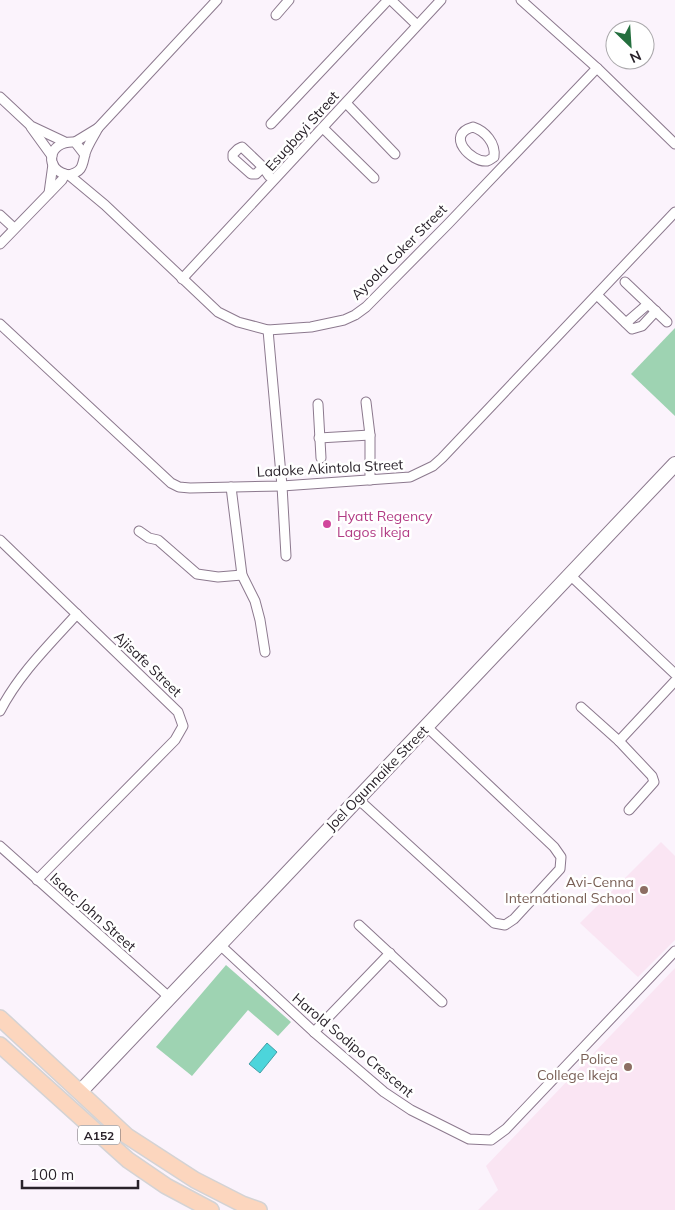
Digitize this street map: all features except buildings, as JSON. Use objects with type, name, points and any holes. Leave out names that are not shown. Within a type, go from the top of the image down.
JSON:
[{"type":"main road","name":"A152","points":[[0,1018],[132,1140],[208,1187],[259,1210]]},
{"type":"main road","name":"A152","points":[[0,1044],[128,1160],[166,1186],[211,1210]]},
{"type":"street","points":[[0,97],[31,126],[53,138],[65,142],[75,142],[98,128],[217,0]]},
{"type":"street","points":[[276,15],[289,0]]},
{"type":"street","points":[[271,124],[389,0],[417,25]]},
{"type":"street","name":"Esugbayi Street","points":[[182,279],[441,0]]},
{"type":"street","points":[[521,0],[596,68],[675,144]]},
{"type":"street","name":"Ayoola Coker Street","points":[[67,175],[105,205],[218,312],[238,322],[268,330],[311,327],[344,320],[366,307],[448,224],[596,68]]},
{"type":"street","points":[[346,102],[396,154]]},
{"type":"street","points":[[31,126],[60,173],[67,175]]},
{"type":"street","points":[[0,244],[67,175],[79,170],[83,165],[85,155],[98,128]]},
{"type":"street","points":[[323,128],[374,178]]},
{"type":"street","points":[[49,192],[52,160],[56,147],[65,142]]},
{"type":"street","points":[[75,142],[85,155]]},
{"type":"street","points":[[494,157],[503,165]]},
{"type":"street","points":[[263,167],[269,176]]},
{"type":"street","name":"Ladoke Akintola Street","points":[[0,324],[171,483],[179,487],[282,486],[410,477],[433,466],[442,458],[675,212]]},
{"type":"street","points":[[0,215],[14,228]]},
{"type":"street","points":[[625,282],[667,322]]},
{"type":"street","points":[[597,295],[632,329],[642,326],[656,311]]},
{"type":"street","points":[[626,323],[648,304]]},
{"type":"street","points":[[268,330],[282,486],[286,556]]},
{"type":"street","points":[[366,402],[370,435],[370,480]]},
{"type":"street","points":[[318,404],[321,458]]},
{"type":"street","points":[[319,438],[370,435]]},
{"type":"street","name":"Joel Ogunnaike Street","points":[[80,1092],[675,464]]},
{"type":"street","points":[[231,487],[242,575],[255,601],[265,652]]},
{"type":"street","points":[[140,531],[150,538],[158,540],[197,574],[218,577],[242,575]]},
{"type":"street","name":"Ajisafe Street","points":[[0,540],[178,712],[183,726],[175,740],[37,880]]},
{"type":"street","points":[[570,575],[675,674]]},
{"type":"street","points":[[0,711],[26,670],[77,614]]},
{"type":"street","points":[[620,741],[675,681]]},
{"type":"street","points":[[581,707],[620,741],[652,776],[654,782],[629,810]]},
{"type":"street","points":[[358,799],[494,923],[505,925],[514,919],[560,869],[561,857],[554,847],[426,726]]},
{"type":"street","name":"Isaac John Street","points":[[0,846],[169,997]]},
{"type":"street","points":[[359,925],[442,1002]]},
{"type":"street","name":"Harold Sodipo Crescent","points":[[220,944],[314,1032],[384,1092],[411,1110],[469,1139],[492,1140],[506,1129],[675,951]]},
{"type":"street","points":[[314,1032],[390,953]]},
{"type":"shaded area","name":"Avi-Cenna International School","points":[[661,842],[675,856],[675,940],[638,977],[580,923]]},
{"type":"shaded area","name":"Police College Ikeja","points":[[675,968],[675,1210],[478,1210],[498,1190],[486,1166]]},
{"type":"green space","points":[[675,328],[675,416],[631,374]]},
{"type":"green space","points":[[226,965],[291,1022],[278,1036],[248,1010],[192,1076],[156,1047]]},
{"type":"water","points":[[267,1043],[277,1052],[260,1073],[249,1064]]},
{"type":"place","name":"Hyatt Regency Lagos Ikeja","points":[[327,524]]},
{"type":"place","name":"Avi-Cenna International School","points":[[644,890]]},
{"type":"place","name":"Police College Ikeja","points":[[628,1067]]}]
